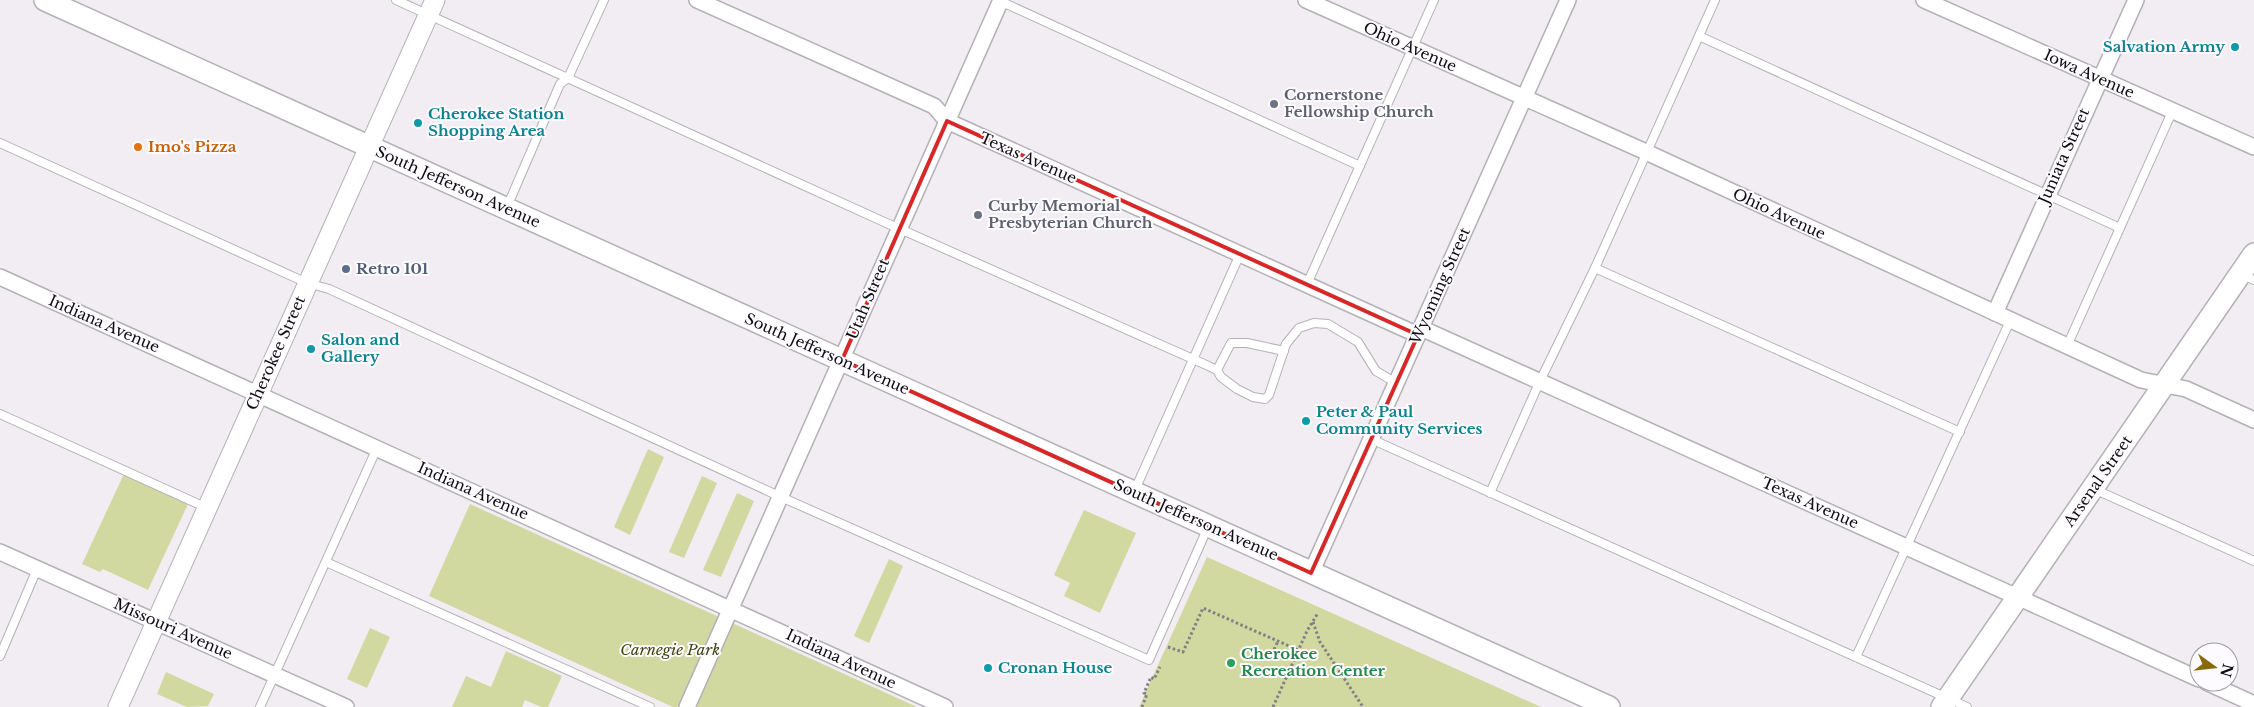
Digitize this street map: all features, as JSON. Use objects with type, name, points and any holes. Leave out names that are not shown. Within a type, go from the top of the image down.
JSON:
[{"type":"main road","name":"South Jefferson Avenue","points":[[45,0],[1609,707]]},
{"type":"main road","name":"Arsenal Street","points":[[1952,704],[2018,597],[2164,385],[2247,277],[2254,254]]},
{"type":"street","name":"Texas Avenue","points":[[697,0],[934,106],[946,121],[1240,254],[1307,284],[1540,381],[2189,674]]},
{"type":"street","name":"Utah Street","points":[[687,707],[1000,0]]},
{"type":"street","name":"Ohio Avenue","points":[[1306,0],[1646,152],[2141,380],[2186,389],[2254,420]]},
{"type":"street","name":"Wyoming Street","points":[[1311,573],[1568,0]]},
{"type":"street","name":"Iowa Avenue","points":[[1924,0],[2254,147]]},
{"type":"street","name":"Juniata Street","points":[[1995,313],[2046,195],[2136,0]]},
{"type":"street","name":"Cherokee Street","points":[[118,707],[432,8]]},
{"type":"street","name":"Indiana Avenue","points":[[0,277],[731,608],[944,707]]},
{"type":"street","name":"Missouri Avenue","points":[[0,552],[346,707]]},
{"type":"street","points":[[2228,692],[2254,704]]},
{"type":"lane","points":[[396,0],[432,8],[502,49],[898,228],[1193,358],[1217,370],[1221,377],[1237,389],[1253,397],[1265,398],[1269,395],[1286,344],[1299,328],[1314,323],[1328,324],[1358,342],[1376,371],[1396,383]]},
{"type":"lane","points":[[506,209],[560,84],[568,78],[604,0]]},
{"type":"lane","points":[[1000,0],[1360,166]]},
{"type":"lane","points":[[1307,284],[1434,0]]},
{"type":"lane","points":[[1490,493],[1540,381],[1595,268],[1715,0]]},
{"type":"lane","points":[[1699,36],[2120,228]]},
{"type":"lane","points":[[2067,346],[2172,112]]},
{"type":"lane","points":[[0,143],[307,283],[329,289],[781,496],[1149,660],[1209,525]]},
{"type":"lane","points":[[1134,492],[1240,254]]},
{"type":"lane","points":[[1595,268],[1960,432]]},
{"type":"lane","points":[[1856,657],[2010,321]]},
{"type":"lane","points":[[1217,370],[1231,343],[1248,343],[1284,352]]},
{"type":"lane","points":[[0,414],[207,508]]},
{"type":"lane","points":[[1371,439],[1856,657],[1952,704]]},
{"type":"lane","points":[[260,707],[377,448]]},
{"type":"lane","points":[[2093,488],[2254,561]]},
{"type":"lane","points":[[326,562],[650,707]]},
{"type":"lane","points":[[0,656],[37,569]]},
{"type":"path","points":[[1165,654],[1169,646],[1183,652],[1202,608],[1298,650]]},
{"type":"path","points":[[1273,707],[1298,650],[1318,613]]},
{"type":"path","points":[[1313,621],[1320,642],[1363,707]]},
{"type":"path","points":[[1272,654],[1278,641]]},
{"type":"path","points":[[1142,707],[1147,694],[1144,693],[1151,677],[1154,679],[1162,662]]},
{"type":"highlighted area","points":[[947,121],[1418,335],[1311,573],[842,360]]},
{"type":"green space","points":[[648,449],[664,457],[630,535],[614,527]]},
{"type":"green space","points":[[124,474],[188,504],[148,590],[103,569],[100,572],[82,564]]},
{"type":"green space","points":[[702,476],[717,483],[684,558],[669,552]]},
{"type":"green space","points":[[737,493],[754,501],[721,577],[703,570]]},
{"type":"green space","name":"Carnegie Park","points":[[470,504],[917,707],[673,707],[429,596]]},
{"type":"green space","points":[[1084,510],[1136,533],[1100,613],[1064,596],[1070,583],[1054,575]]},
{"type":"green space","points":[[1207,557],[1541,707],[1139,707]]},
{"type":"green space","points":[[889,559],[903,566],[869,643],[854,636]]},
{"type":"green space","points":[[370,628],[390,637],[367,688],[347,679]]},
{"type":"green space","points":[[506,651],[562,676],[548,707],[541,707],[525,700],[522,707],[452,707],[466,676],[491,687]]},
{"type":"green space","points":[[166,672],[214,694],[208,706],[187,707],[157,694]]},
{"type":"place","name":"Salvation Army","points":[[2235,47]]},
{"type":"place","name":"Cornerstone Fellowship Church","points":[[1274,104]]},
{"type":"place","name":"Cherokee Station Shopping Area","points":[[418,123]]},
{"type":"place","name":"Imo's Pizza","points":[[138,147]]},
{"type":"place","name":"Curby Memorial Presbyterian Church","points":[[978,215]]},
{"type":"place","name":"Retro 101","points":[[346,269]]},
{"type":"place","name":"Salon and Gallery","points":[[311,349]]},
{"type":"place","name":"Peter & Paul Community Services","points":[[1306,421]]},
{"type":"place","name":"Cherokee Recreation Center","points":[[1231,663]]},
{"type":"place","name":"Cronan House","points":[[988,668]]}]
